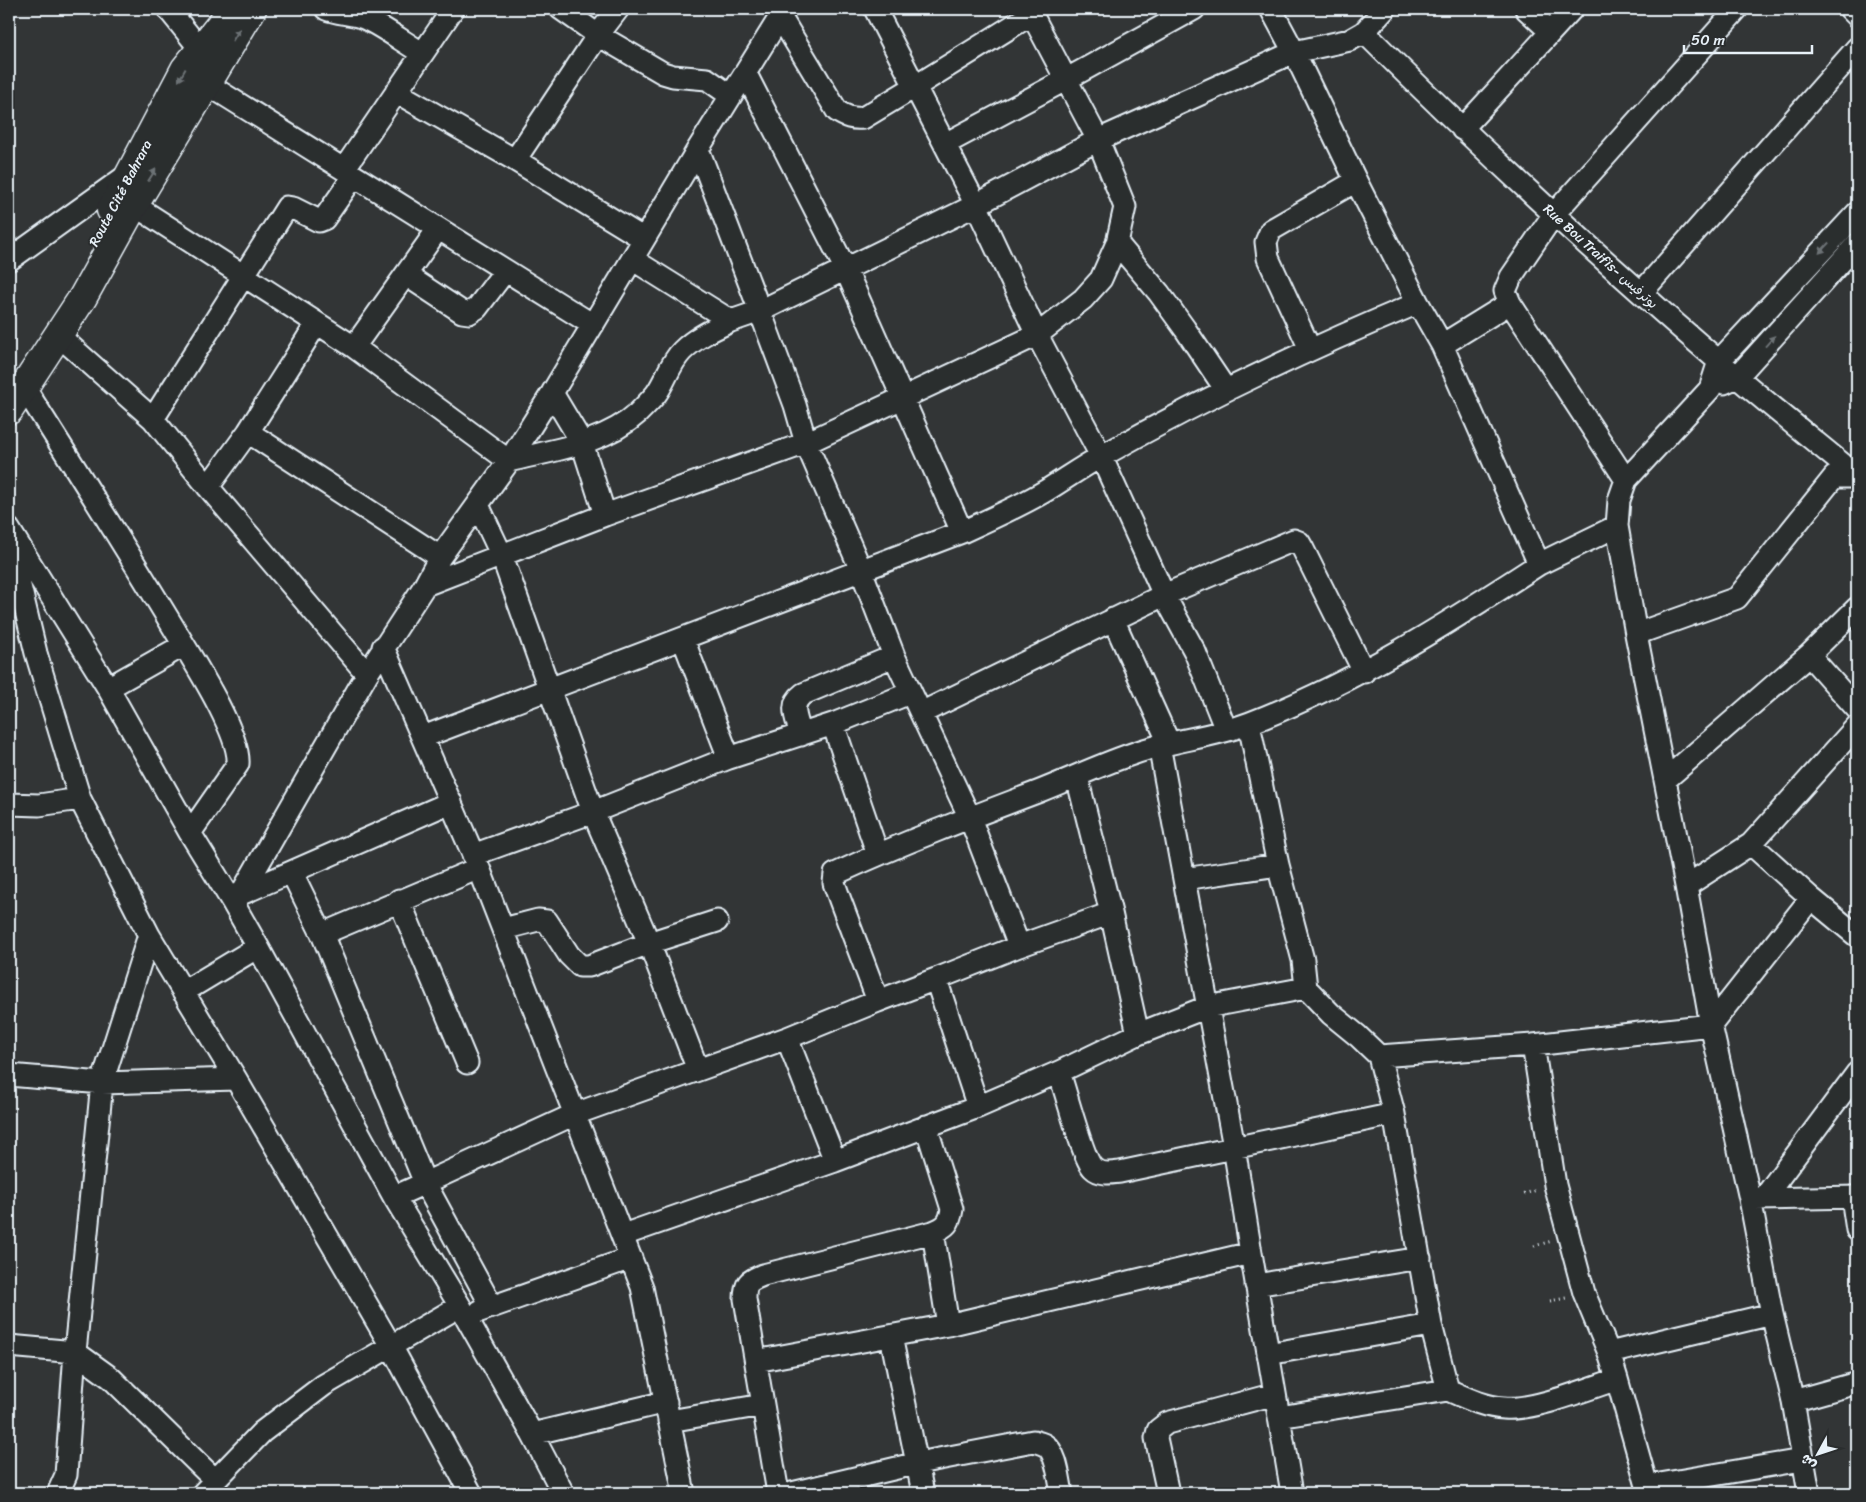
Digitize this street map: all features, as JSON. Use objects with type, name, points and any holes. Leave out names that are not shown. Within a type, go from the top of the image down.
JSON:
[{"type":"main road","name":"Route Cité Bahrara","points":[[16,383],[185,69],[209,66],[233,9]]},
{"type":"main road","points":[[9,410],[16,383],[58,335],[83,297],[209,66],[252,9]]},
{"type":"street","points":[[168,9],[209,66],[349,172],[438,230],[593,325]]},
{"type":"street","points":[[326,9],[365,18],[422,53]]},
{"type":"street","points":[[153,419],[287,207],[319,221],[324,219],[396,92],[453,9]]},
{"type":"street","points":[[561,9],[598,35],[663,73],[673,76],[707,79],[730,96]]},
{"type":"street","points":[[515,160],[598,35],[618,9]]},
{"type":"street","points":[[875,9],[976,205],[1037,335],[1101,456],[1164,594],[1195,652],[1226,730]]},
{"type":"street","points":[[945,144],[1194,9]]},
{"type":"street","points":[[1271,9],[1418,303],[1442,345],[1539,564]]},
{"type":"street","points":[[509,461],[582,443],[618,427],[637,414],[656,394],[669,370],[682,352],[705,333],[760,311],[976,205],[1098,140],[1294,52],[1350,40],[1364,32],[1385,9]]},
{"type":"street","points":[[1526,9],[1551,32]]},
{"type":"street","points":[[1462,129],[1572,9]]},
{"type":"street","points":[[1622,490],[1510,303],[1505,291],[1511,277],[1554,214],[1737,9]]},
{"type":"street","points":[[1850,9],[1857,16]]},
{"type":"street","points":[[237,899],[383,647],[425,585],[440,558],[509,461],[552,393],[730,96],[746,74],[783,13],[837,111],[853,119],[863,118],[916,86],[1030,11],[1098,140],[1125,207],[1118,243],[1101,279],[1084,299],[1037,335],[806,444],[605,516],[425,585]]},
{"type":"street","name":"Rue Bou Traifis- بوترفيس","points":[[1364,32],[1462,129],[1554,214],[1737,377],[1857,477]]},
{"type":"street","points":[[1642,292],[1857,48]]},
{"type":"street","points":[[746,74],[846,268],[962,532]]},
{"type":"street","points":[[396,92],[515,160],[644,239]]},
{"type":"street","points":[[698,149],[795,405],[806,444],[861,570],[910,693],[970,818],[1019,946]]},
{"type":"street","points":[[9,260],[131,172]]},
{"type":"street","points":[[1310,349],[1268,258],[1266,242],[1272,230],[1356,181]]},
{"type":"street","points":[[134,205],[354,347],[509,461]]},
{"type":"street","points":[[1809,1493],[1793,1401],[1772,1314],[1757,1199],[1712,1025],[1636,634],[1617,526],[1622,490],[1710,389],[1719,361],[1857,213]]},
{"type":"street","points":[[354,347],[438,230]]},
{"type":"street","points":[[1118,243],[1180,322],[1226,390]]},
{"type":"street","points":[[1710,389],[1737,377],[1857,244]]},
{"type":"street","points":[[632,259],[731,321]]},
{"type":"street","points":[[406,275],[462,312],[469,313],[477,308],[505,271]]},
{"type":"street","points":[[422,737],[962,532],[1046,491],[1101,456],[1226,390],[1310,349],[1418,303]]},
{"type":"street","points":[[1442,345],[1510,303]]},
{"type":"street","points":[[208,487],[248,432],[317,323]]},
{"type":"street","points":[[58,335],[153,419],[208,487],[367,674]]},
{"type":"street","points":[[16,383],[110,522],[184,645],[232,735],[238,755],[238,764],[190,833]]},
{"type":"street","points":[[552,393],[582,443],[605,516]]},
{"type":"street","points":[[248,432],[440,558]]},
{"type":"street","points":[[1636,634],[1737,598],[1834,477],[1857,477]]},
{"type":"street","points":[[478,505],[502,556],[593,812],[649,943],[698,1070]]},
{"type":"street","points":[[878,1001],[834,883],[835,874],[1113,761],[1164,744],[1249,724],[1300,702],[1364,672],[1448,624],[1539,564],[1617,526]]},
{"type":"street","points":[[9,530],[108,688],[190,833],[237,899],[258,947],[394,1196],[463,1311],[563,1493]]},
{"type":"street","points":[[9,539],[36,653],[80,799],[150,935],[392,1346],[471,1493]]},
{"type":"street","points":[[921,713],[1164,594],[1294,540],[1299,542],[1303,549],[1364,672]]},
{"type":"street","points":[[1665,780],[1809,655],[1857,608]]},
{"type":"street","points":[[1113,619],[1164,744],[1184,879],[1234,1147],[1292,1493]]},
{"type":"street","points":[[683,639],[729,758]]},
{"type":"street","points":[[108,688],[184,645]]},
{"type":"street","points":[[383,647],[476,861],[642,1288],[684,1493]]},
{"type":"street","points":[[1809,655],[1857,709]]},
{"type":"street","points":[[802,735],[794,708],[796,699],[803,694],[894,656]]},
{"type":"street","points":[[322,934],[399,900],[476,861],[593,812],[729,758],[833,724],[910,693]]},
{"type":"street","points":[[833,724],[878,855]]},
{"type":"street","points":[[1249,724],[1278,865],[1303,960],[1306,988],[1331,1014],[1379,1056],[1394,1114],[1431,1325],[1448,1390]]},
{"type":"street","points":[[1686,886],[1751,844],[1857,726]]},
{"type":"street","points":[[1077,777],[1111,913],[1138,1034]]},
{"type":"street","points":[[9,804],[39,805],[80,799]]},
{"type":"street","points":[[237,899],[450,802]]},
{"type":"street","points":[[1751,844],[1810,898],[1857,936]]},
{"type":"street","points":[[1184,879],[1278,865]]},
{"type":"street","points":[[292,873],[322,934],[425,1183],[492,1307]]},
{"type":"street","points":[[1379,1056],[1533,1045],[1712,1025],[1810,898]]},
{"type":"street","points":[[399,900],[467,1062]]},
{"type":"street","points":[[394,1196],[575,1114],[787,1038],[1019,946],[1111,913]]},
{"type":"street","points":[[503,929],[538,920],[548,921],[569,955],[580,966],[589,966],[649,943],[717,921]]},
{"type":"street","points":[[58,1493],[66,1475],[75,1352],[102,1084],[150,935]]},
{"type":"street","points":[[184,992],[258,947]]},
{"type":"street","points":[[936,979],[978,1107]]},
{"type":"street","points":[[623,1235],[835,1161],[978,1107],[1059,1072],[1138,1034],[1207,1007],[1306,988]]},
{"type":"street","points":[[787,1038],[835,1161]]},
{"type":"street","points":[[1533,1045],[1555,1185],[1584,1294],[1609,1353],[1649,1490],[1802,1460]]},
{"type":"street","points":[[1059,1072],[1085,1155],[1093,1168],[1103,1173],[1120,1172],[1394,1114]]},
{"type":"street","points":[[1757,1199],[1857,1073]]},
{"type":"street","points":[[9,1076],[102,1084],[236,1079]]},
{"type":"street","points":[[778,1493],[745,1298],[745,1288],[750,1280],[763,1275],[933,1232],[947,1225],[952,1209],[926,1126]]},
{"type":"street","points":[[1757,1199],[1855,1197],[1857,1230]]},
{"type":"street","points":[[933,1232],[948,1324]]},
{"type":"street","points":[[756,1361],[948,1324],[1251,1253]]},
{"type":"street","points":[[9,1346],[75,1352],[111,1378],[209,1487],[262,1432],[277,1420],[324,1385],[392,1346],[463,1311],[492,1307],[630,1258]]},
{"type":"street","points":[[1256,1285],[1420,1258]]},
{"type":"street","points":[[1609,1353],[1772,1314]]},
{"type":"street","points":[[1268,1354],[1431,1325]]},
{"type":"street","points":[[891,1336],[923,1493]]},
{"type":"street","points":[[1279,1417],[1448,1390],[1477,1403],[1502,1408],[1521,1408],[1617,1380]]},
{"type":"street","points":[[1793,1401],[1857,1383]]},
{"type":"street","points":[[1168,1493],[1158,1445],[1158,1430],[1167,1422],[1275,1394]]},
{"type":"street","points":[[532,1434],[668,1411],[763,1405]]},
{"type":"street","points":[[792,1493],[918,1463],[1033,1441],[1044,1444],[1050,1450],[1056,1463],[1062,1493]]}]
